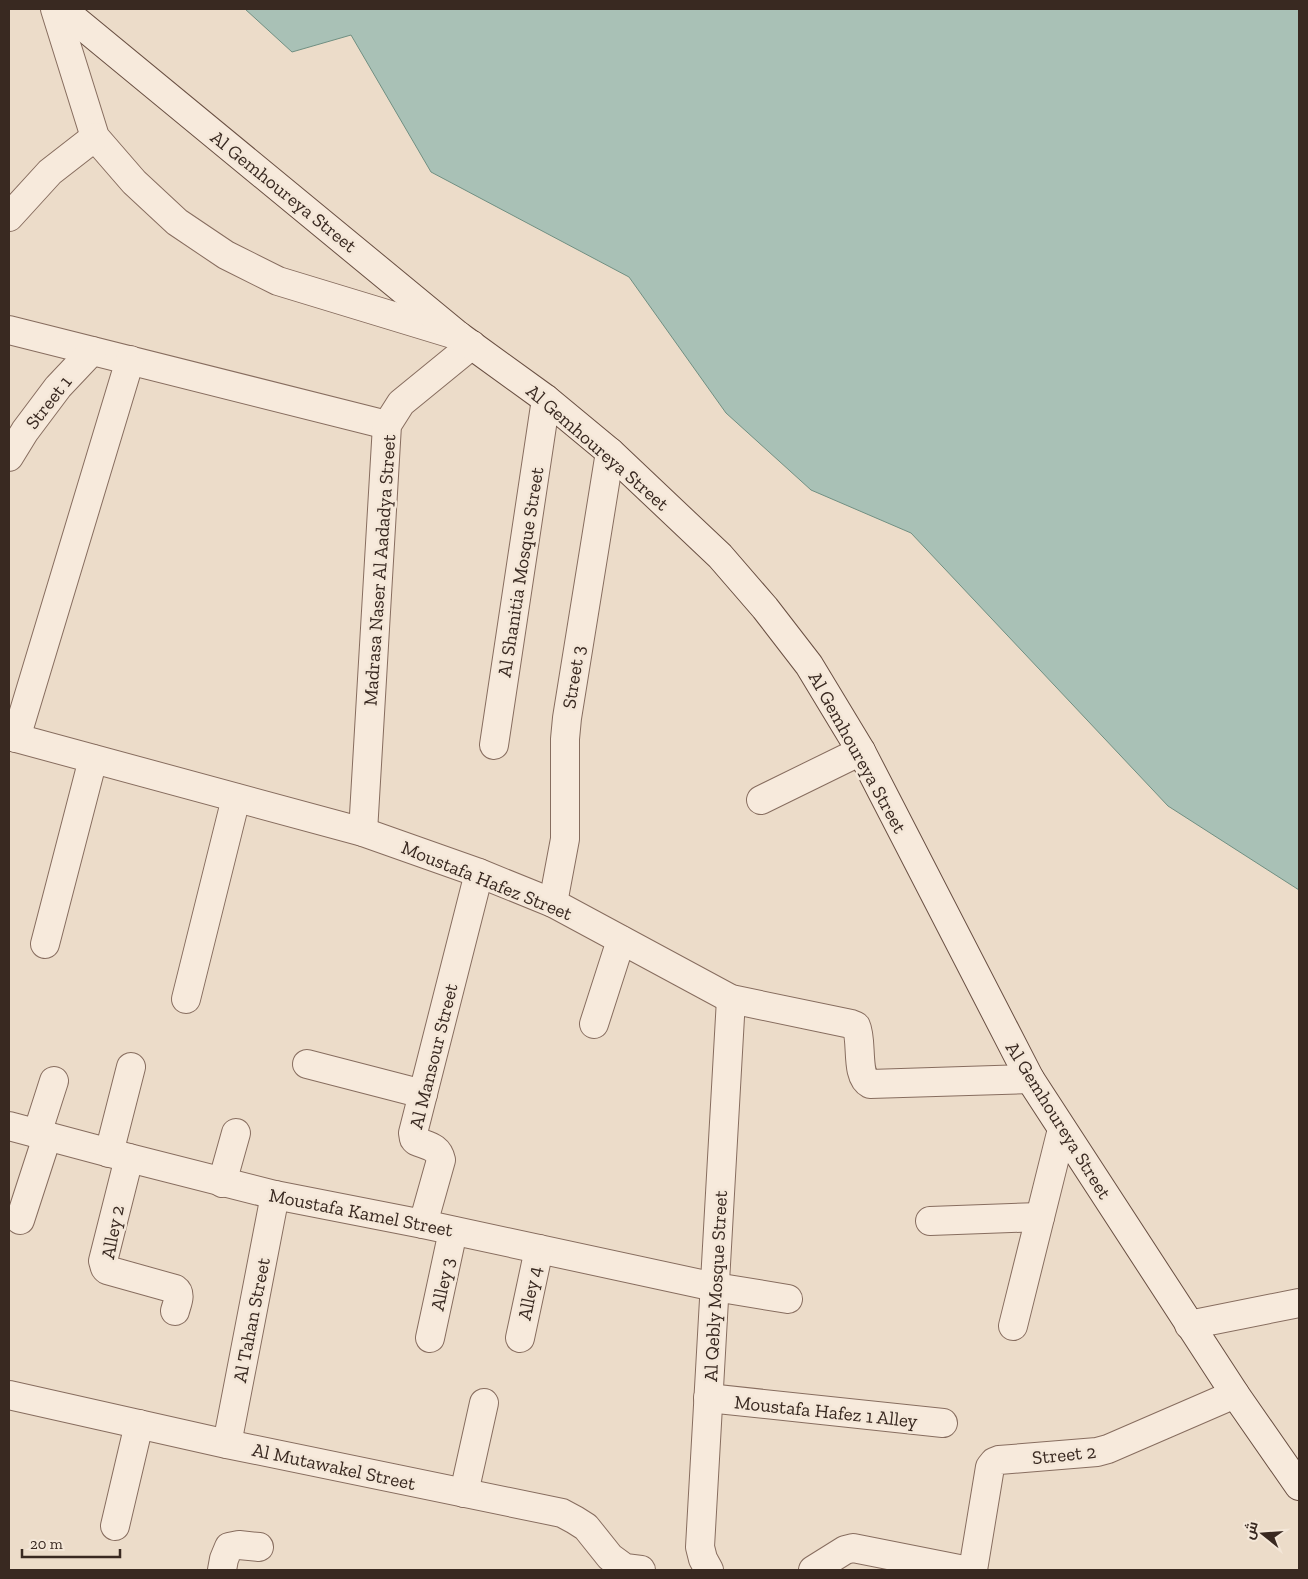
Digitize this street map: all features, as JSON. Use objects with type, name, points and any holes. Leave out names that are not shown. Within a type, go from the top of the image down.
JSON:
[{"type":"street","points":[[55,9],[96,137],[134,182],[177,222],[226,255],[278,281],[466,340]]},
{"type":"street","name":"Al Gemhoureya Street","points":[[62,9],[466,340],[546,399],[610,452],[720,556],[765,608],[809,664],[862,751],[1030,1079],[1235,1394],[1299,1486]]},
{"type":"street","points":[[9,217],[50,172],[96,137]]},
{"type":"street","points":[[9,330],[387,425]]},
{"type":"street","name":"Madrasa Naser Al Aadadya Street","points":[[363,832],[387,425],[401,403],[466,340]]},
{"type":"street","name":"Street 1","points":[[9,457],[25,431],[58,387],[92,351]]},
{"type":"street","points":[[12,737],[130,360]]},
{"type":"street","name":"Al Shanitia Mosque Street","points":[[494,745],[546,399]]},
{"type":"street","name":"Street 3","points":[[553,903],[565,839],[565,739],[567,718],[610,452]]},
{"type":"street","name":"Moustafa Hafez Street","points":[[12,737],[363,832],[479,873],[553,903],[731,999],[856,1026],[862,1076],[870,1084],[1030,1079]]},
{"type":"street","points":[[761,800],[862,751]]},
{"type":"street","points":[[45,944],[93,759]]},
{"type":"street","points":[[186,999],[236,798]]},
{"type":"street","name":"Al Mansour Street","points":[[423,1224],[441,1160],[435,1148],[418,1142],[414,1139],[413,1133],[479,873]]},
{"type":"street","points":[[594,1024],[621,940]]},
{"type":"street","name":"Al Qebly Mosque Street","points":[[709,1570],[703,1559],[700,1547],[731,999]]},
{"type":"street","points":[[307,1064],[423,1094]]},
{"type":"street","points":[[119,1156],[131,1067]]},
{"type":"street","points":[[20,1220],[54,1081]]},
{"type":"street","name":"Moustafa Kamel Street","points":[[9,1126],[275,1195],[423,1224],[715,1287],[788,1299]]},
{"type":"street","points":[[1013,1326],[1062,1129]]},
{"type":"street","points":[[222,1182],[236,1133]]},
{"type":"street","name":"Alley 2","points":[[119,1156],[104,1264],[107,1270],[175,1289],[179,1296],[175,1311]]},
{"type":"street","name":"Al Tahan Street","points":[[227,1444],[275,1195]]},
{"type":"street","points":[[930,1221],[1040,1217]]},
{"type":"street","name":"Alley 3","points":[[430,1338],[453,1231]]},
{"type":"street","name":"Alley 4","points":[[520,1338],[539,1249]]},
{"type":"street","points":[[1189,1324],[1299,1303]]},
{"type":"street","name":"Street 2","points":[[973,1570],[990,1467],[994,1462],[999,1460],[1098,1452],[1235,1394]]},
{"type":"street","name":"Al Mutawakel Street","points":[[9,1395],[227,1444],[562,1513],[586,1528],[610,1557],[625,1568],[641,1570]]},
{"type":"street","name":"Moustafa Hafez 1 Alley","points":[[708,1398],[943,1423]]},
{"type":"street","points":[[464,1493],[484,1403]]},
{"type":"street","points":[[115,1526],[139,1424]]},
{"type":"street","points":[[222,1570],[229,1547],[239,1545],[259,1548]]},
{"type":"street","points":[[814,1570],[845,1550],[853,1548],[964,1570]]},
{"type":"shaded area","points":[[245,9],[1299,9],[1299,890],[1168,806],[911,533],[811,490],[726,413],[629,277],[431,172],[351,35],[292,52]]}]
